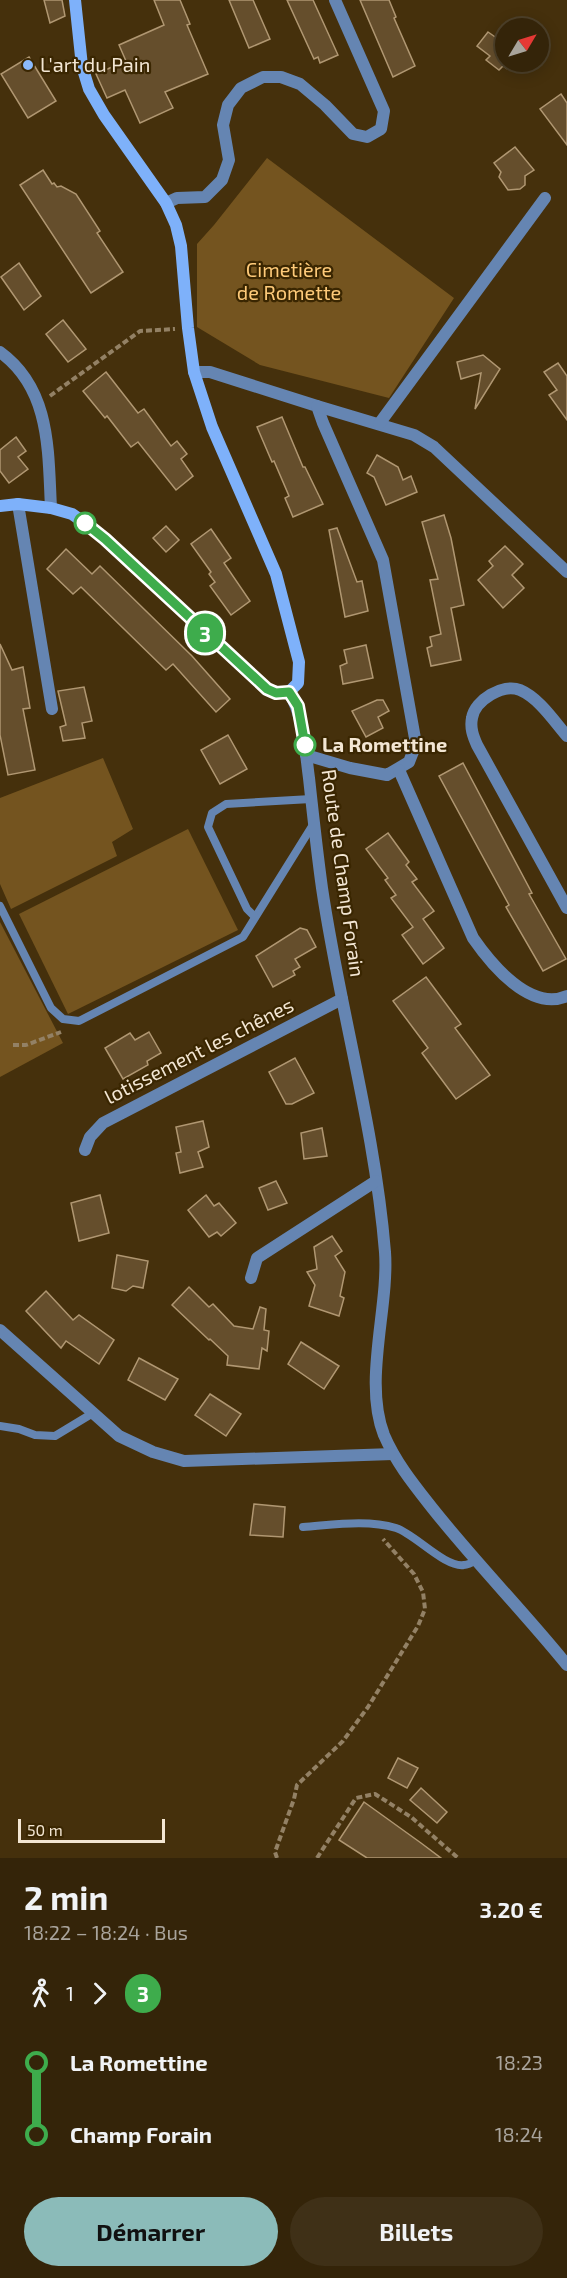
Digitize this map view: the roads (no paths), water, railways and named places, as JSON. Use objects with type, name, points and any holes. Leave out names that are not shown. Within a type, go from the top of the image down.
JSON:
[{"type":"main road","points":[[0,506],[18,504],[51,508],[72,514],[105,539],[267,689],[276,693],[289,692],[298,684],[299,662],[285,603],[265,546],[212,427],[194,372],[181,246],[176,225],[166,203],[104,115],[89,89],[82,66],[75,0]]},
{"type":"street","points":[[166,203],[177,198],[205,197],[222,180],[229,160],[223,125],[228,105],[241,88],[262,77],[281,77],[300,84],[325,105],[353,134],[367,138],[381,129],[384,111],[335,0]]},
{"type":"street","points":[[379,424],[545,198]]},
{"type":"street","points":[[0,352],[13,362],[29,384],[43,414],[48,450],[51,508]]},
{"type":"street","points":[[194,372],[210,372],[414,435],[434,447],[567,572]]},
{"type":"street","points":[[306,754],[350,768],[387,775],[410,762],[416,744],[383,560],[317,406]]},
{"type":"street","points":[[18,504],[52,710]]},
{"type":"street","points":[[567,736],[547,712],[519,689],[506,688],[493,693],[472,715],[471,732],[477,745],[567,908]]},
{"type":"street","name":"Route de Champ Forain","points":[[289,692],[298,706],[322,888],[376,1182],[385,1254],[376,1369],[383,1432],[393,1454],[409,1479],[567,1665]]},
{"type":"street","points":[[399,770],[473,938],[486,956],[508,980],[528,992],[543,998],[567,996]]},
{"type":"street","name":"lotissement les chênes","points":[[85,1150],[90,1137],[103,1123],[342,999]]},
{"type":"street","points":[[251,1278],[257,1258],[376,1182]]},
{"type":"street","points":[[0,1330],[119,1436],[153,1452],[184,1461],[393,1454]]},
{"type":"lane","points":[[255,917],[248,909],[208,826],[212,813],[226,804],[311,798]]},
{"type":"lane","points":[[0,906],[51,1008],[63,1019],[79,1021],[243,937],[314,822]]},
{"type":"lane","points":[[0,1426],[19,1429],[35,1435],[55,1436],[93,1413]]},
{"type":"lane","points":[[303,1527],[369,1524],[395,1527],[415,1536],[451,1563],[463,1566],[476,1560]]},
{"type":"place","name":"L'art du Pain","points":[[28,65]]},
{"type":"place","name":"La Romettine","points":[[305,745]]},
{"type":"park label","name":"Cimetière de Romette","points":[[289,282]]}]
